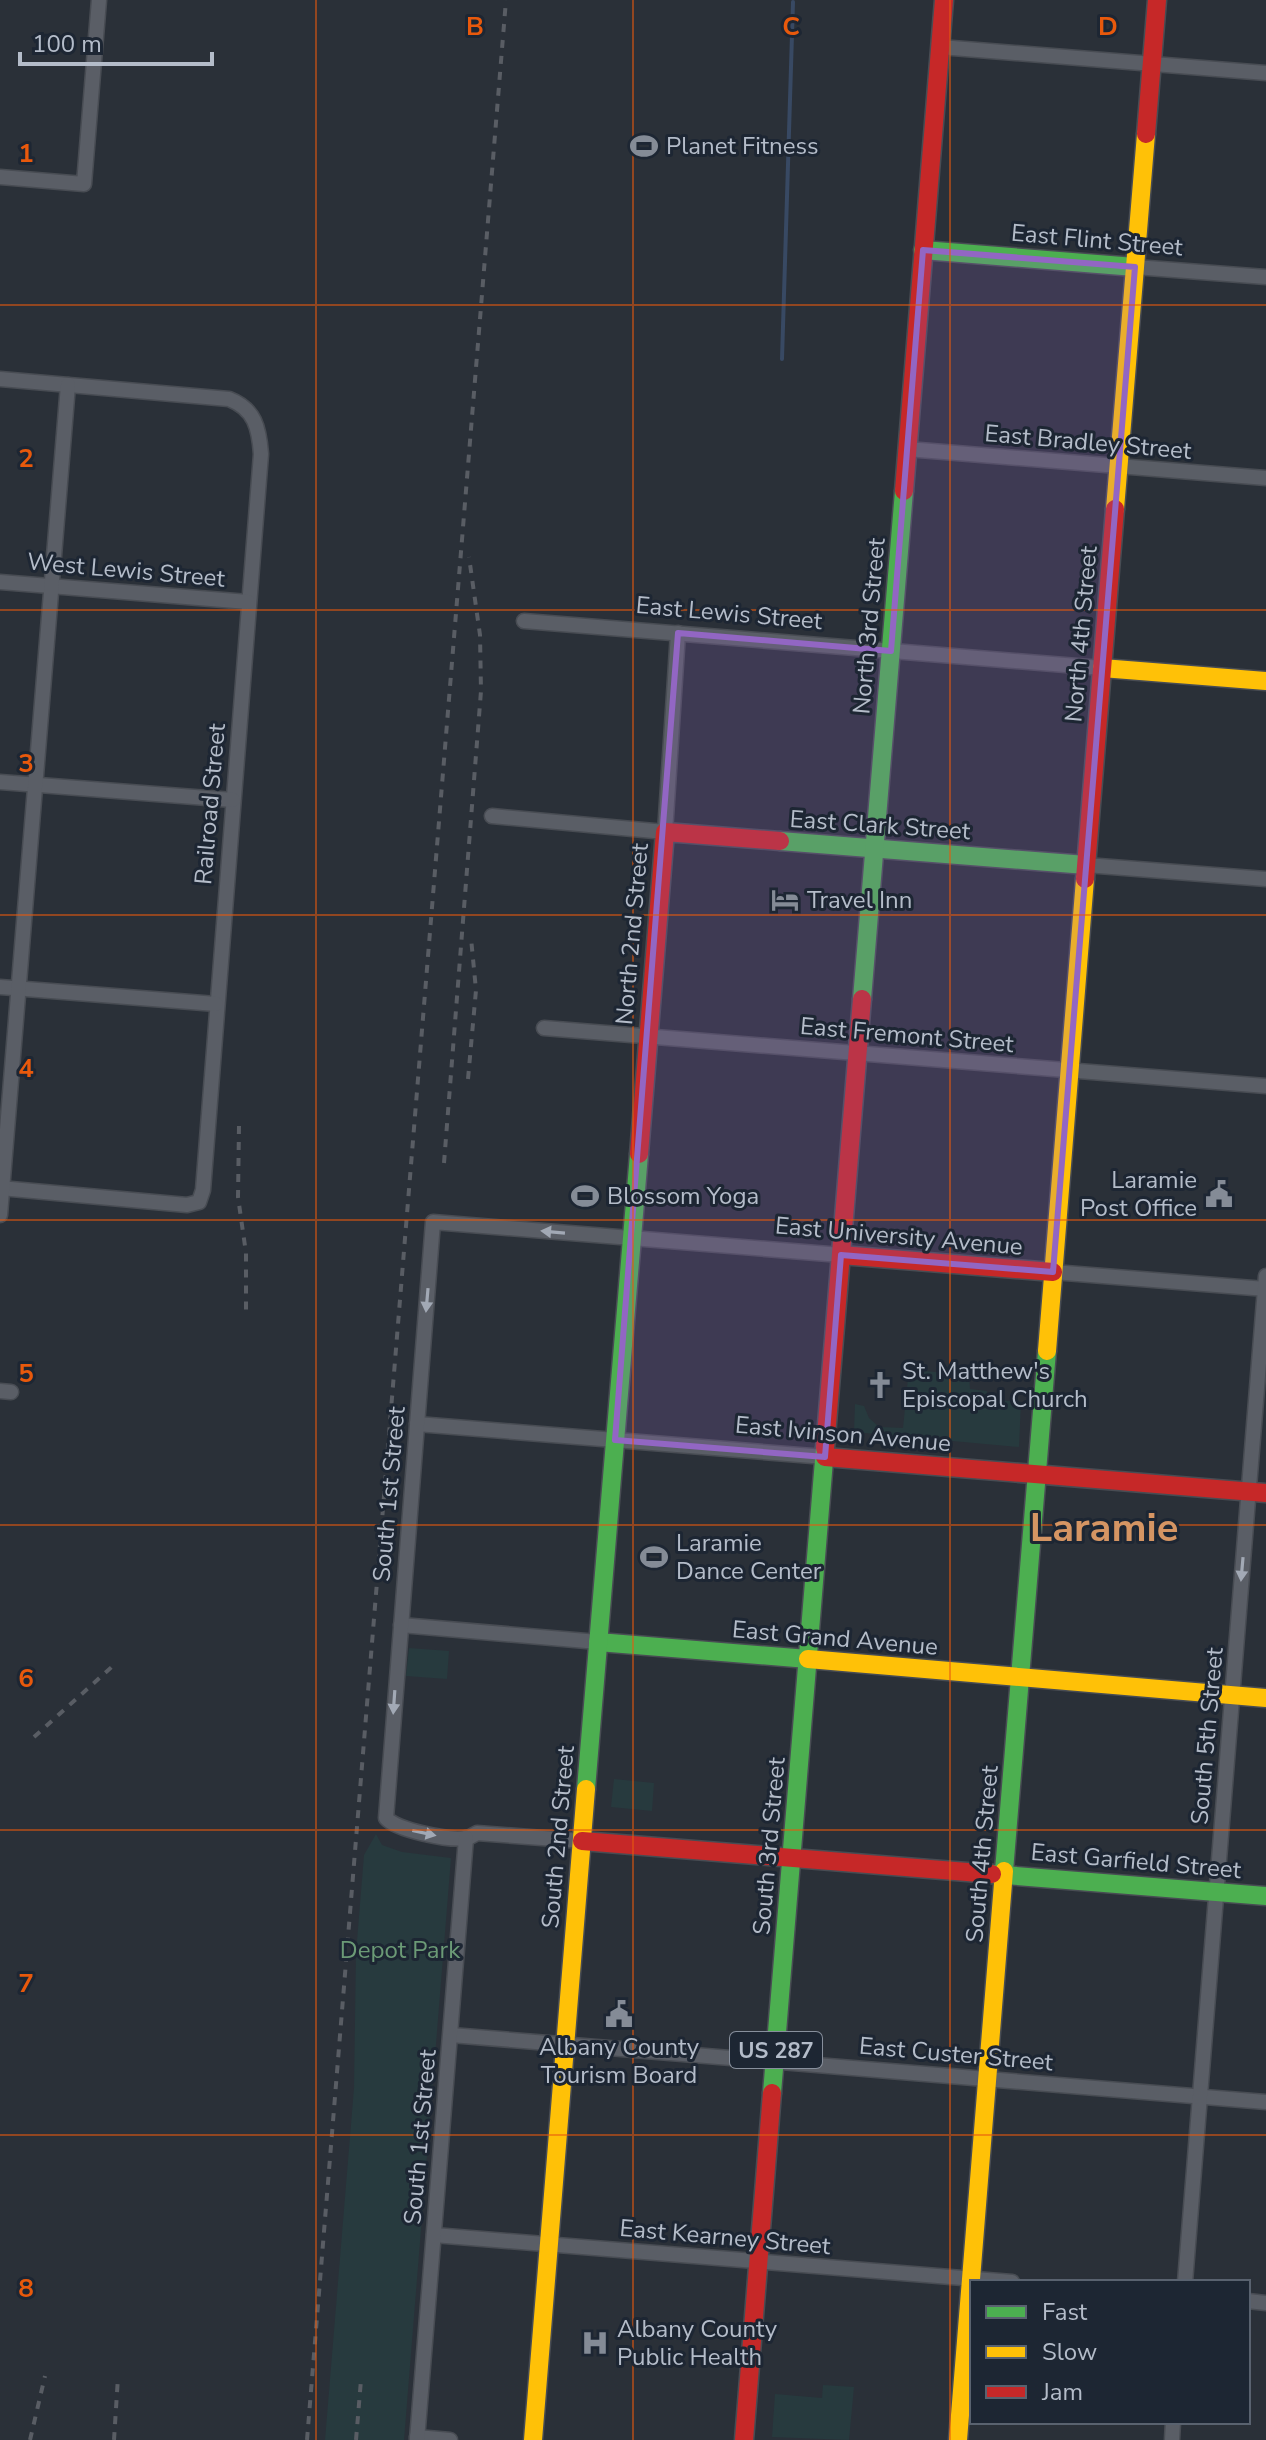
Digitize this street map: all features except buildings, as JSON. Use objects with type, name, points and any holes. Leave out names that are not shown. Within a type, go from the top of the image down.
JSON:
[{"type":"street","points":[[0,177],[84,184],[99,0]]},
{"type":"street","name":"North 3rd Street","points":[[841,1255],[944,0]]},
{"type":"street","name":"North 4th Street","points":[[1053,1272],[1157,0]]},
{"type":"street","points":[[940,47],[1266,73]]},
{"type":"street","name":"East Flint Street","points":[[923,250],[1266,277]]},
{"type":"street","points":[[0,379],[68,385],[0,1215]]},
{"type":"street","name":"Railroad Street","points":[[1,1188],[187,1205],[199,1202],[203,1190],[261,454],[257,424],[250,411],[229,399],[68,385]]},
{"type":"street","name":"East Bradley Street","points":[[907,449],[1266,478]]},
{"type":"street","name":"West Lewis Street","points":[[0,582],[248,602]]},
{"type":"street","name":"East Lewis Street","points":[[524,621],[1266,681]]},
{"type":"street","name":"North 2nd Street","points":[[631,1238],[665,832],[678,633]]},
{"type":"street","points":[[0,782],[233,800]]},
{"type":"street","name":"East Clark Street","points":[[492,816],[1266,879]]},
{"type":"street","points":[[0,987],[216,1004]]},
{"type":"street","name":"East Fremont Street","points":[[544,1028],[1266,1086]]},
{"type":"street","name":"East University Avenue","points":[[433,1222],[1266,1289]]},
{"type":"street","name":"South 1st Street","points":[[386,1818],[433,1222]]},
{"type":"street","name":"South 2nd Street","points":[[533,2440],[631,1238]]},
{"type":"street","name":"South 3rd Street","points":[[744,2440],[841,1255]]},
{"type":"street","name":"South 4th Street","points":[[971,2279],[1053,1272]]},
{"type":"street","name":"South 5th Street","points":[[1185,2280],[1232,1695],[1257,1492],[1266,1276]]},
{"type":"street","name":"East Ivinson Avenue","points":[[417,1424],[1257,1492]]},
{"type":"street","name":"East Grand Avenue","points":[[401,1625],[1266,1698]]},
{"type":"street","name":"East Garfield Street","points":[[386,1818],[396,1826],[426,1834],[466,1838],[477,1833],[1266,1896]]},
{"type":"street","name":"South 1st Street","points":[[417,2439],[466,1838]]},
{"type":"street","name":"East Custer Street","points":[[451,2035],[1266,2102]]},
{"type":"street","name":"East Kearney Street","points":[[434,2235],[985,2280]]},
{"type":"street","name":"South 4th Street","points":[[958,2440],[970,2291]]},
{"type":"street","points":[[417,2439],[450,2440]]},
{"type":"highlighted area","points":[[923,250],[1135,267],[1053,1272],[841,1255],[825,1457],[615,1440],[678,633],[891,651]]},
{"type":"green space","points":[[924,1371],[969,1375],[970,1389],[987,1391],[986,1399],[1021,1402],[1019,1447],[854,1432],[855,1404],[864,1406],[869,1418],[879,1427],[903,1428],[908,1378],[922,1380]]},
{"type":"green space","points":[[409,1648],[449,1651],[447,1679],[406,1676]]},
{"type":"green space","points":[[614,1779],[654,1783],[652,1811],[611,1807]]},
{"type":"green space","name":"Depot Park","points":[[376,1834],[382,1845],[402,1852],[451,1858],[404,2440],[325,2440],[354,2088],[356,1953],[364,1855]]},
{"type":"green space","points":[[823,2385],[854,2387],[849,2440],[772,2437],[775,2394],[822,2398]]},
{"type":"waterway","points":[[782,359],[793,2]]},
{"type":"railway","points":[[307,2440],[506,0]]},
{"type":"railway","points":[[444,1163],[481,691],[480,635],[469,557]]},
{"type":"railway","points":[[468,1079],[476,990],[471,938]]},
{"type":"railway","points":[[239,1126],[238,1197],[246,1253],[246,1313]]},
{"type":"railway","points":[[34,1737],[115,1664]]},
{"type":"railway","points":[[30,2440],[45,2376]]},
{"type":"railway","points":[[114,2440],[118,2377]]},
{"type":"railway","points":[[356,2440],[361,2380]]},
{"type":"traffic: fast","points":[[923,250],[1135,267]]},
{"type":"traffic: fast","points":[[862,999],[904,491]]},
{"type":"traffic: fast","points":[[780,841],[1086,865]]},
{"type":"traffic: fast","points":[[586,1789],[639,1154]]},
{"type":"traffic: fast","points":[[1004,1871],[1047,1351]]},
{"type":"traffic: fast","points":[[772,2093],[825,1448]]},
{"type":"traffic: fast","points":[[598,1642],[808,1659]]},
{"type":"traffic: fast","points":[[992,1874],[1266,1896]]},
{"type":"traffic: slow","points":[[1115,509],[1146,134]]},
{"type":"traffic: slow","points":[[1102,668],[1266,681]]},
{"type":"traffic: slow","points":[[1047,1351],[1085,879]]},
{"type":"traffic: slow","points":[[808,1659],[1266,1698]]},
{"type":"traffic: slow","points":[[533,2440],[586,1789]]},
{"type":"traffic: slow","points":[[971,2280],[1004,1871]]},
{"type":"traffic: slow","points":[[958,2440],[970,2292]]},
{"type":"traffic: jam","points":[[904,491],[944,0]]},
{"type":"traffic: jam","points":[[1146,134],[1157,0]]},
{"type":"traffic: jam","points":[[1085,879],[1115,509]]},
{"type":"traffic: jam","points":[[639,1154],[665,832],[780,841]]},
{"type":"traffic: jam","points":[[825,1448],[862,999]]},
{"type":"traffic: jam","points":[[841,1255],[1053,1272]]},
{"type":"traffic: jam","points":[[825,1457],[1266,1493]]},
{"type":"traffic: jam","points":[[582,1841],[992,1874]]},
{"type":"traffic: jam","points":[[744,2440],[772,2093]]},
{"type":"place","name":"Planet Fitness","points":[[644,146]]},
{"type":"place","name":"Travel Inn","points":[[785,900]]},
{"type":"place","name":"Laramie Post Office","points":[[1219,1194]]},
{"type":"place","name":"Blossom Yoga","points":[[585,1196]]},
{"type":"place","name":"St. Matthew's Episcopal Church","points":[[880,1385]]},
{"type":"place","name":"Laramie Dance Center","points":[[654,1557]]},
{"type":"place","name":"Albany County Tourism Board","points":[[619,2014]]},
{"type":"place","name":"Albany County Public Health","points":[[595,2343]]},
{"type":"district","name":"Laramie","points":[[1104,1527]]}]
